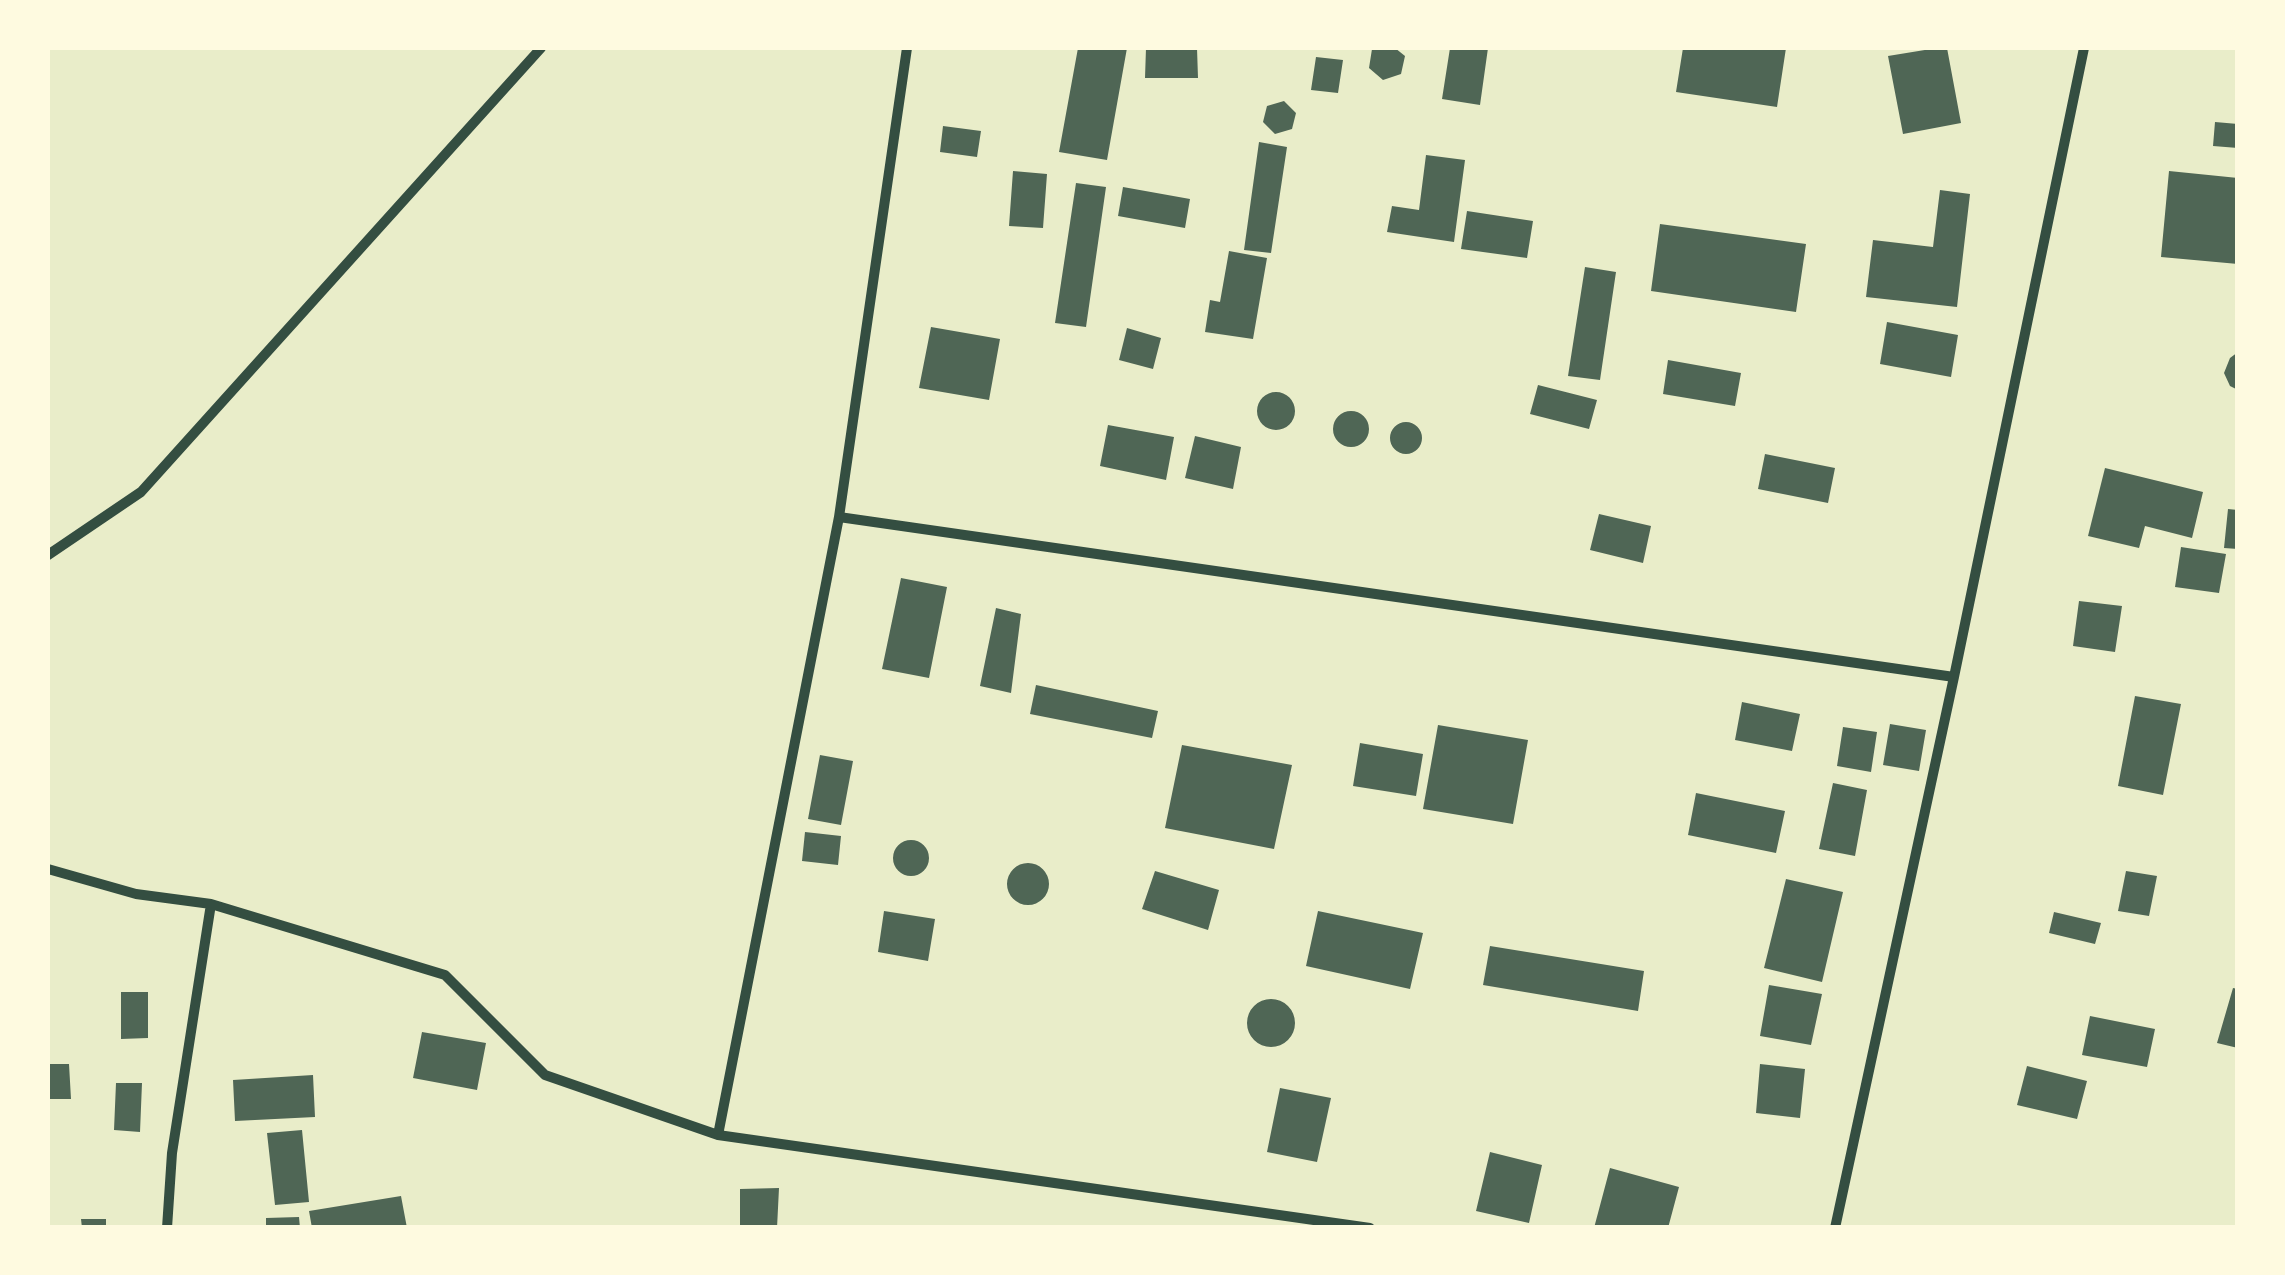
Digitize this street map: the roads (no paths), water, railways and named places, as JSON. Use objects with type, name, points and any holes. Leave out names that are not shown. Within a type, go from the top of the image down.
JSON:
[{"type":"street","points":[[48,555],[142,492],[542,48]]},
{"type":"street","points":[[718,1135],[839,517],[907,48]]},
{"type":"street","points":[[1835,1228],[2084,48]]},
{"type":"street","points":[[839,517],[1954,677]]},
{"type":"street","points":[[48,869],[136,894],[211,904],[445,975],[546,1075],[718,1135],[1370,1228]]},
{"type":"street","points":[[167,1228],[172,1153],[211,904]]}]
